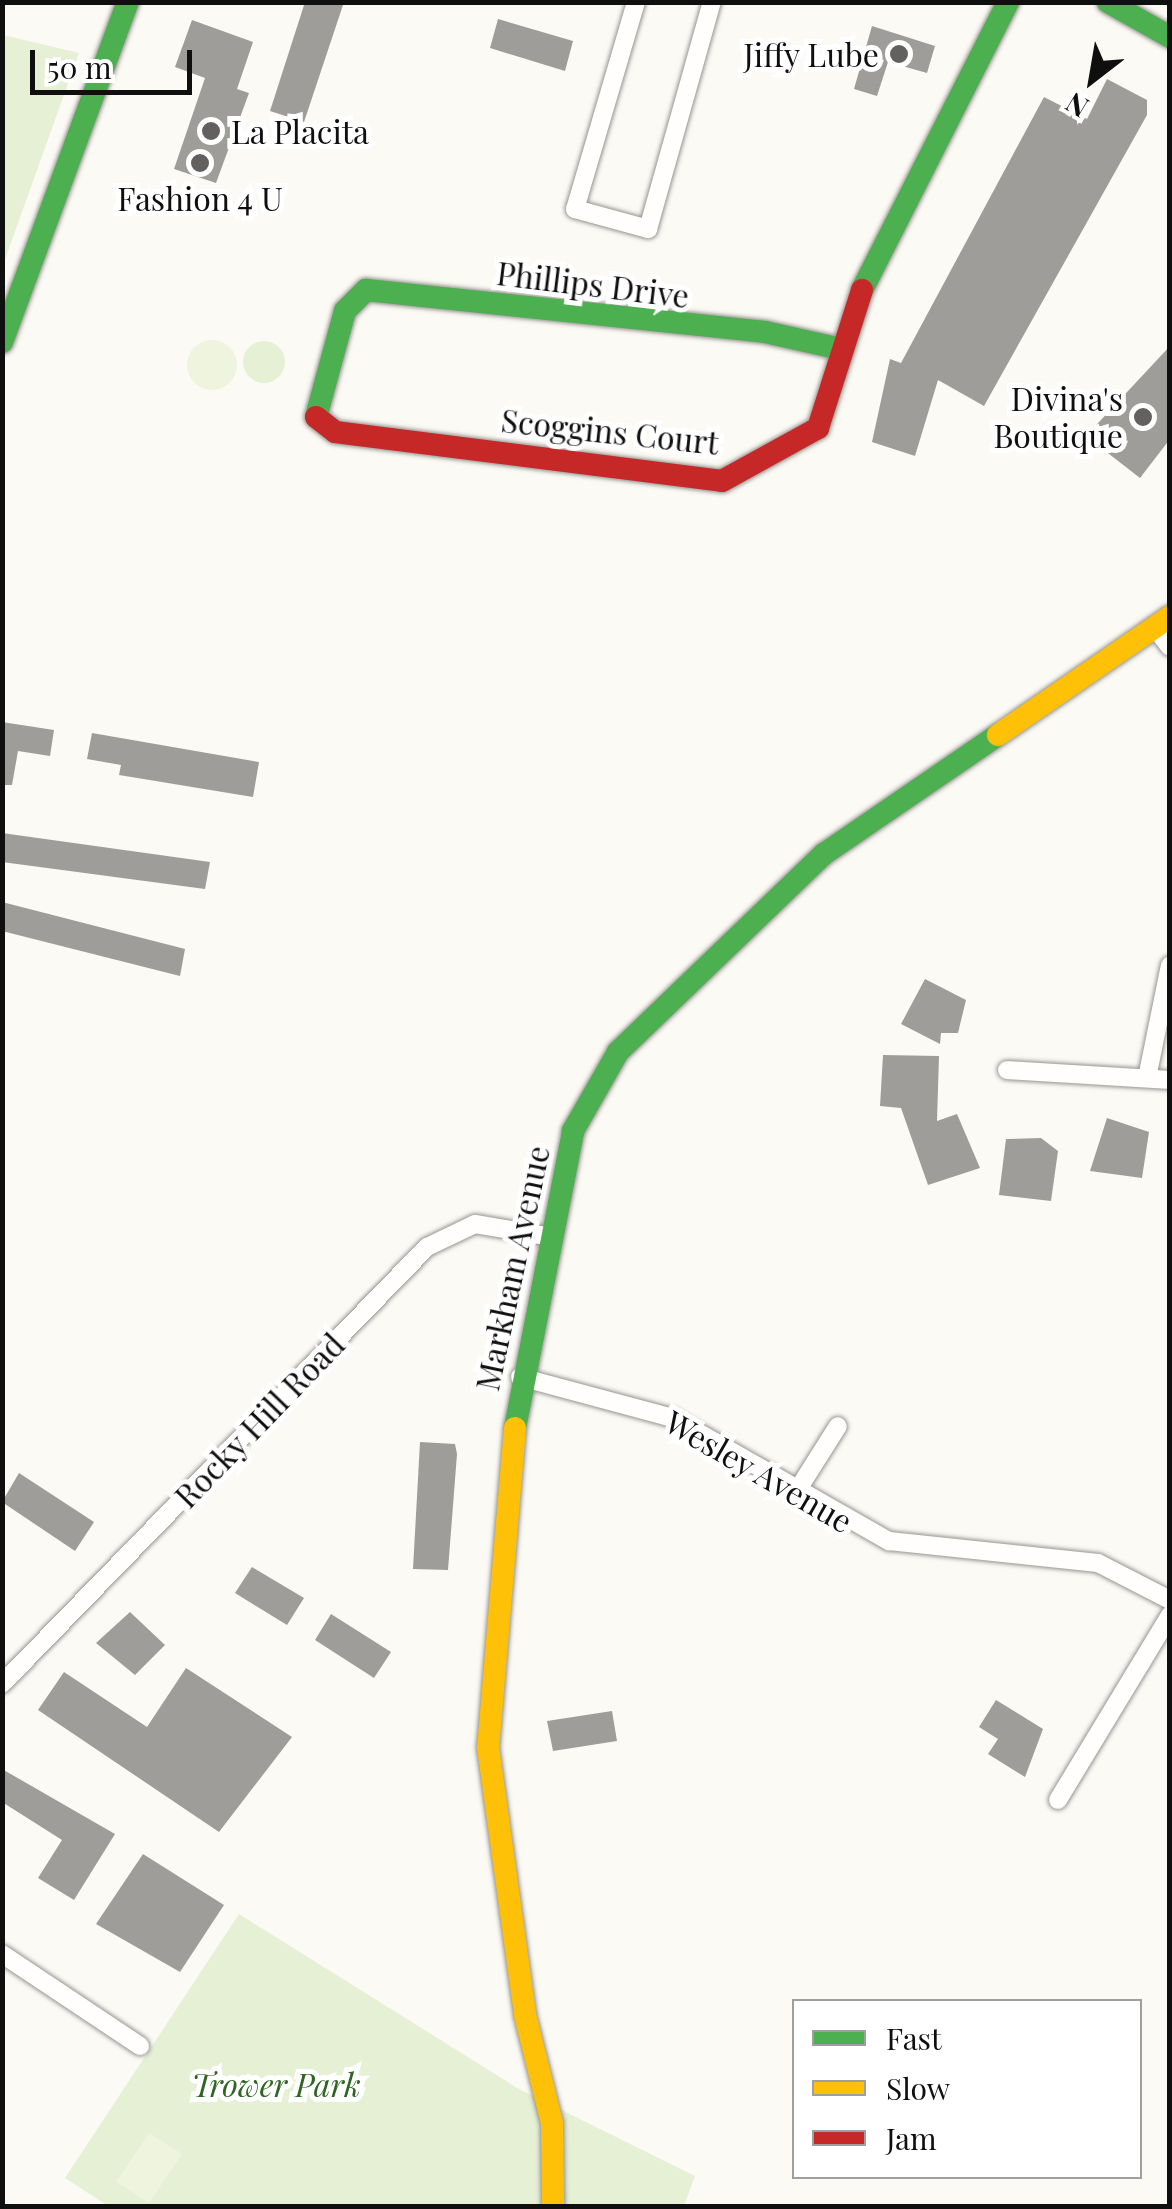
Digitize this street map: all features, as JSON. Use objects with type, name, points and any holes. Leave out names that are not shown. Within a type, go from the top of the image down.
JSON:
[{"type":"street","points":[[2,342],[128,2]]},
{"type":"street","points":[[636,2],[576,209],[648,229],[712,2]]},
{"type":"street","name":"Scoggins Court","points":[[335,432],[722,481],[818,428],[870,264],[1008,2]]},
{"type":"street","points":[[1108,2],[1170,37]]},
{"type":"street","name":"Phillips Drive","points":[[335,432],[317,424],[314,406],[345,311],[366,290],[765,332],[841,349]]},
{"type":"street","name":"Markham Avenue","points":[[553,2206],[552,2123],[526,2020],[488,1747],[520,1377],[547,1236],[587,1102],[654,1014],[871,817],[1165,631]]},
{"type":"street","points":[[1147,1078],[1170,965]]},
{"type":"street","points":[[1007,1070],[1170,1080]]},
{"type":"street","name":"Rocky Hill Road","points":[[2,1684],[427,1247],[475,1224],[547,1236]]},
{"type":"street","name":"Wesley Avenue","points":[[520,1377],[673,1418],[795,1494],[889,1541],[1098,1563],[1170,1600]]},
{"type":"street","points":[[795,1494],[838,1426]]},
{"type":"street","points":[[1058,1800],[1170,1615]]},
{"type":"street","points":[[2,1954],[140,2046]]},
{"type":"green space","points":[[2,35],[79,53],[3,265]]},
{"type":"green space","points":[[212,340],[230,347],[237,365],[230,383],[212,390],[194,383],[187,365],[194,347]]},
{"type":"green space","points":[[264,341],[279,347],[285,362],[279,377],[264,383],[249,377],[243,362],[249,347]]},
{"type":"green space","name":"Trower Park","points":[[239,1914],[519,2089],[695,2176],[684,2206],[108,2206],[65,2178]]},
{"type":"green space","points":[[149,2133],[182,2154],[149,2203],[116,2182]]},
{"type":"building","points":[[305,2],[344,2],[304,122],[270,111]]},
{"type":"building","points":[[498,19],[573,41],[565,71],[490,48]]},
{"type":"building","points":[[192,20],[253,42],[237,89],[249,93],[216,183],[174,169],[205,78],[175,67]]},
{"type":"building","name":"Jiffy Lube","points":[[872,26],[935,46],[927,73],[888,62],[877,96],[854,89]]},
{"type":"building","points":[[1107,79],[1147,100],[1147,115],[984,406],[938,380],[915,456],[872,442],[890,359],[901,363],[1044,97],[1087,119]]},
{"type":"building","points":[[1170,346],[1170,439],[1140,478],[1086,436]]},
{"type":"building","points":[[2,722],[54,730],[50,756],[18,751],[12,785],[2,785]]},
{"type":"building","points":[[92,733],[259,762],[253,797],[119,775],[121,765],[87,759]]},
{"type":"building","points":[[2,833],[210,862],[205,889],[2,862]]},
{"type":"building","points":[[2,902],[185,949],[180,976],[2,931]]},
{"type":"building","points":[[925,979],[966,1000],[958,1033],[941,1033],[940,1044],[901,1024]]},
{"type":"building","points":[[883,1055],[939,1056],[937,1121],[957,1114],[980,1168],[928,1185],[901,1108],[880,1106]]},
{"type":"building","points":[[1107,1118],[1149,1132],[1142,1178],[1090,1171]]},
{"type":"building","points":[[1041,1138],[1058,1151],[1051,1201],[999,1195],[1006,1139]]},
{"type":"building","points":[[420,1442],[455,1444],[448,1570],[413,1569]]},
{"type":"building","points":[[19,1473],[94,1522],[75,1551],[2,1502]]},
{"type":"building","points":[[252,1567],[304,1598],[287,1625],[235,1593]]},
{"type":"building","points":[[130,1612],[165,1645],[135,1675],[96,1643]]},
{"type":"building","points":[[331,1614],[391,1652],[374,1678],[315,1640]]},
{"type":"building","points":[[186,1668],[292,1737],[219,1832],[38,1710],[64,1672],[147,1727]]},
{"type":"building","points":[[996,1700],[1043,1729],[1025,1777],[988,1754],[998,1739],[979,1727]]},
{"type":"building","points":[[612,1711],[617,1741],[553,1751],[547,1721]]},
{"type":"building","points":[[2,1769],[115,1834],[74,1900],[38,1878],[62,1840],[2,1802]]},
{"type":"building","points":[[143,1854],[224,1905],[180,1972],[96,1924]]},
{"type":"traffic: fast","points":[[2,342],[128,2]]},
{"type":"traffic: fast","points":[[862,290],[1008,2]]},
{"type":"traffic: fast","points":[[1108,2],[1170,37]]},
{"type":"traffic: fast","points":[[316,417],[345,311],[366,290],[765,332],[841,349]]},
{"type":"traffic: fast","points":[[515,1428],[573,1131],[618,1052],[824,854],[998,735]]},
{"type":"traffic: slow","points":[[998,735],[1170,617]]},
{"type":"traffic: slow","points":[[515,1428],[488,1747],[525,2015],[552,2123],[553,2206]]},
{"type":"traffic: jam","points":[[316,417],[335,432],[722,481],[818,428],[862,290]]},
{"type":"place","name":"Jiffy Lube","points":[[899,54]]},
{"type":"place","name":"La Placita","points":[[211,131]]},
{"type":"place","name":"Fashion 4 U","points":[[200,163]]},
{"type":"place","name":"Divina's Boutique","points":[[1143,417]]}]
